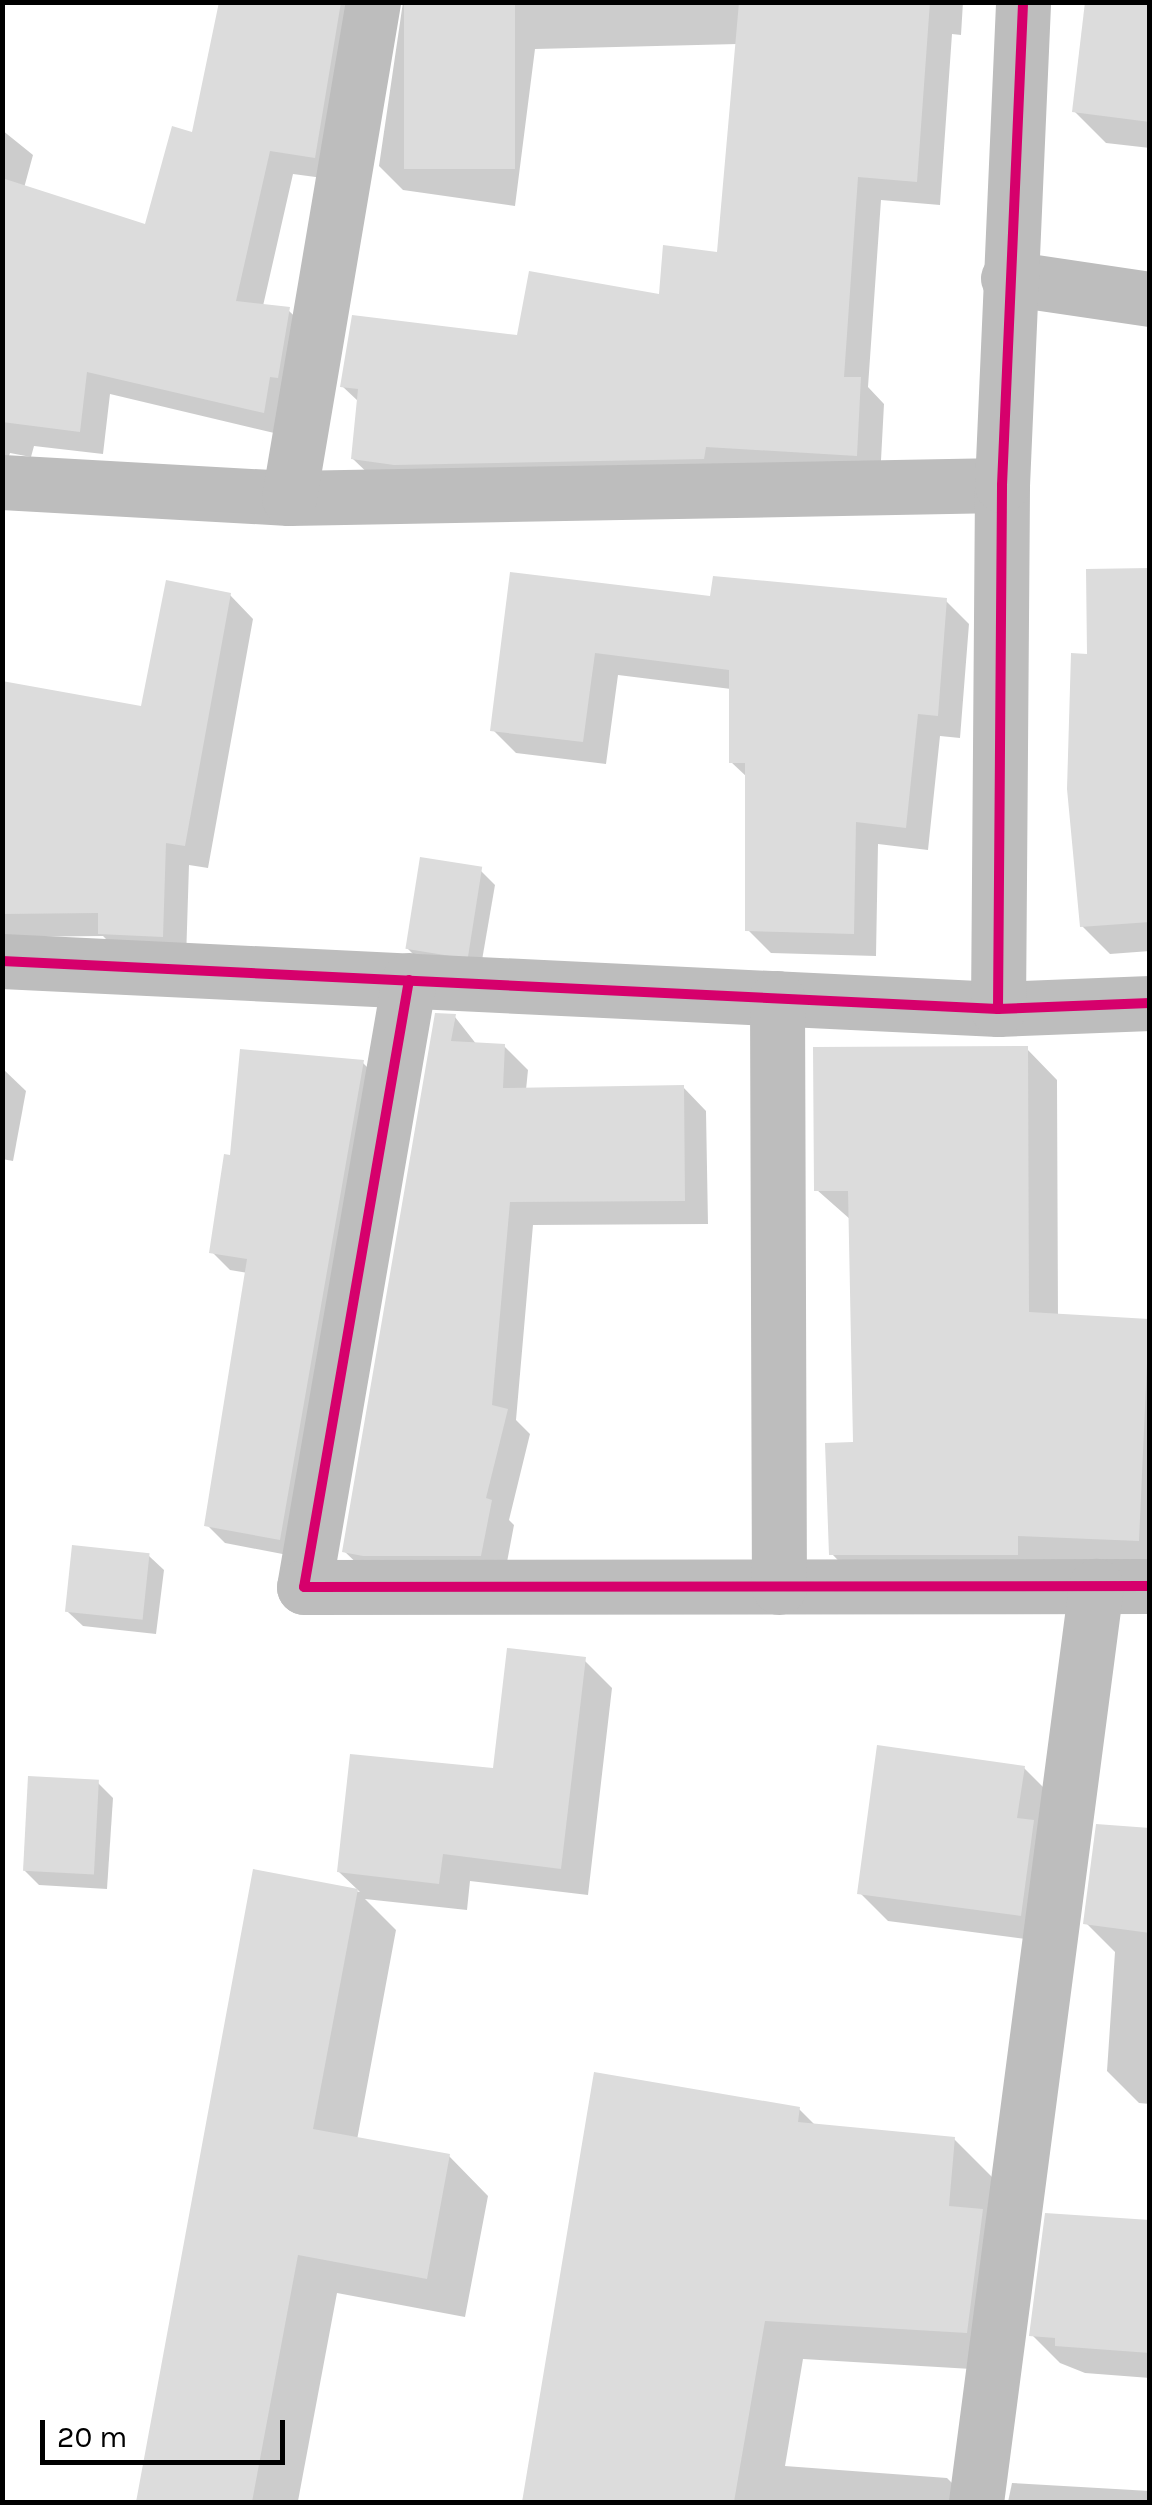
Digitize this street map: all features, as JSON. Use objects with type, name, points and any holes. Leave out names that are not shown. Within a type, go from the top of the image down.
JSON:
[{"type":"street","points":[[289,498],[373,2]]},
{"type":"street","points":[[998,1009],[1002,485],[1023,2]]},
{"type":"street","points":[[1008,278],[1150,300]]},
{"type":"street","points":[[2,482],[289,498],[1002,485]]},
{"type":"street","points":[[2,961],[998,1009],[1150,1003]]},
{"type":"street","points":[[409,980],[304,1587],[1150,1586]]},
{"type":"street","points":[[777,998],[779,1587]]},
{"type":"street","points":[[976,2502],[1096,1586]]},
{"type":"building","points":[[219,2],[341,2],[315,158],[270,151],[236,301],[290,307],[278,378],[270,377],[264,413],[87,372],[80,432],[2,422],[2,178],[145,224],[172,126],[192,132]]},
{"type":"building","points":[[404,2],[515,2],[515,169],[404,169]]},
{"type":"building","points":[[739,2],[930,2],[917,182],[858,177],[844,377],[861,377],[857,456],[706,447],[704,459],[394,465],[351,459],[358,389],[340,387],[352,315],[517,335],[529,271],[659,294],[663,245],[717,252]]},
{"type":"building","points":[[1085,2],[1150,2],[1150,122],[1072,112]]},
{"type":"building","points":[[1150,568],[1150,922],[1080,927],[1067,789],[1071,653],[1087,654],[1086,569]]},
{"type":"building","points":[[510,572],[710,596],[713,576],[947,598],[938,716],[918,714],[906,828],[856,822],[854,934],[745,931],[745,763],[729,763],[729,670],[595,653],[583,742],[490,731]]},
{"type":"building","points":[[166,580],[231,593],[185,846],[166,843],[163,937],[98,934],[98,913],[2,914],[2,681],[141,706]]},
{"type":"building","points":[[420,857],[482,867],[468,959],[405,949]]},
{"type":"building","points":[[435,1013],[456,1014],[451,1041],[505,1044],[503,1088],[684,1085],[685,1201],[510,1202],[492,1405],[508,1409],[486,1498],[492,1500],[481,1556],[363,1556],[342,1552]]},
{"type":"building","points":[[1028,1046],[1029,1312],[1149,1319],[1139,1541],[1018,1536],[1018,1555],[829,1555],[825,1443],[853,1442],[848,1191],[814,1191],[813,1047]]},
{"type":"building","points":[[240,1049],[364,1060],[280,1540],[204,1526],[247,1259],[209,1253],[224,1154],[230,1155]]},
{"type":"building","points":[[72,1545],[150,1553],[143,1620],[65,1612]]},
{"type":"building","points":[[507,1648],[586,1657],[561,1869],[443,1854],[439,1884],[337,1872],[350,1754],[493,1768]]},
{"type":"building","points":[[877,1745],[1025,1766],[1017,1818],[1034,1820],[1021,1916],[857,1894]]},
{"type":"building","points":[[28,1776],[99,1780],[94,1875],[23,1871]]},
{"type":"building","points":[[1096,1824],[1150,1828],[1150,1933],[1083,1924]]},
{"type":"building","points":[[253,1869],[358,1889],[313,2129],[450,2154],[427,2279],[298,2255],[252,2502],[136,2502]]},
{"type":"building","points":[[594,2072],[800,2107],[798,2122],[955,2137],[949,2206],[983,2209],[967,2333],[765,2321],[734,2502],[522,2502]]},
{"type":"building","points":[[1045,2213],[1150,2220],[1150,2353],[1055,2346],[1055,2338],[1029,2336]]},
{"type":"cycle path","points":[[998,1009],[1002,485],[1023,2]]},
{"type":"cycle path","points":[[2,961],[998,1009],[1150,1003]]},
{"type":"cycle path","points":[[409,980],[304,1587],[1150,1586]]}]
